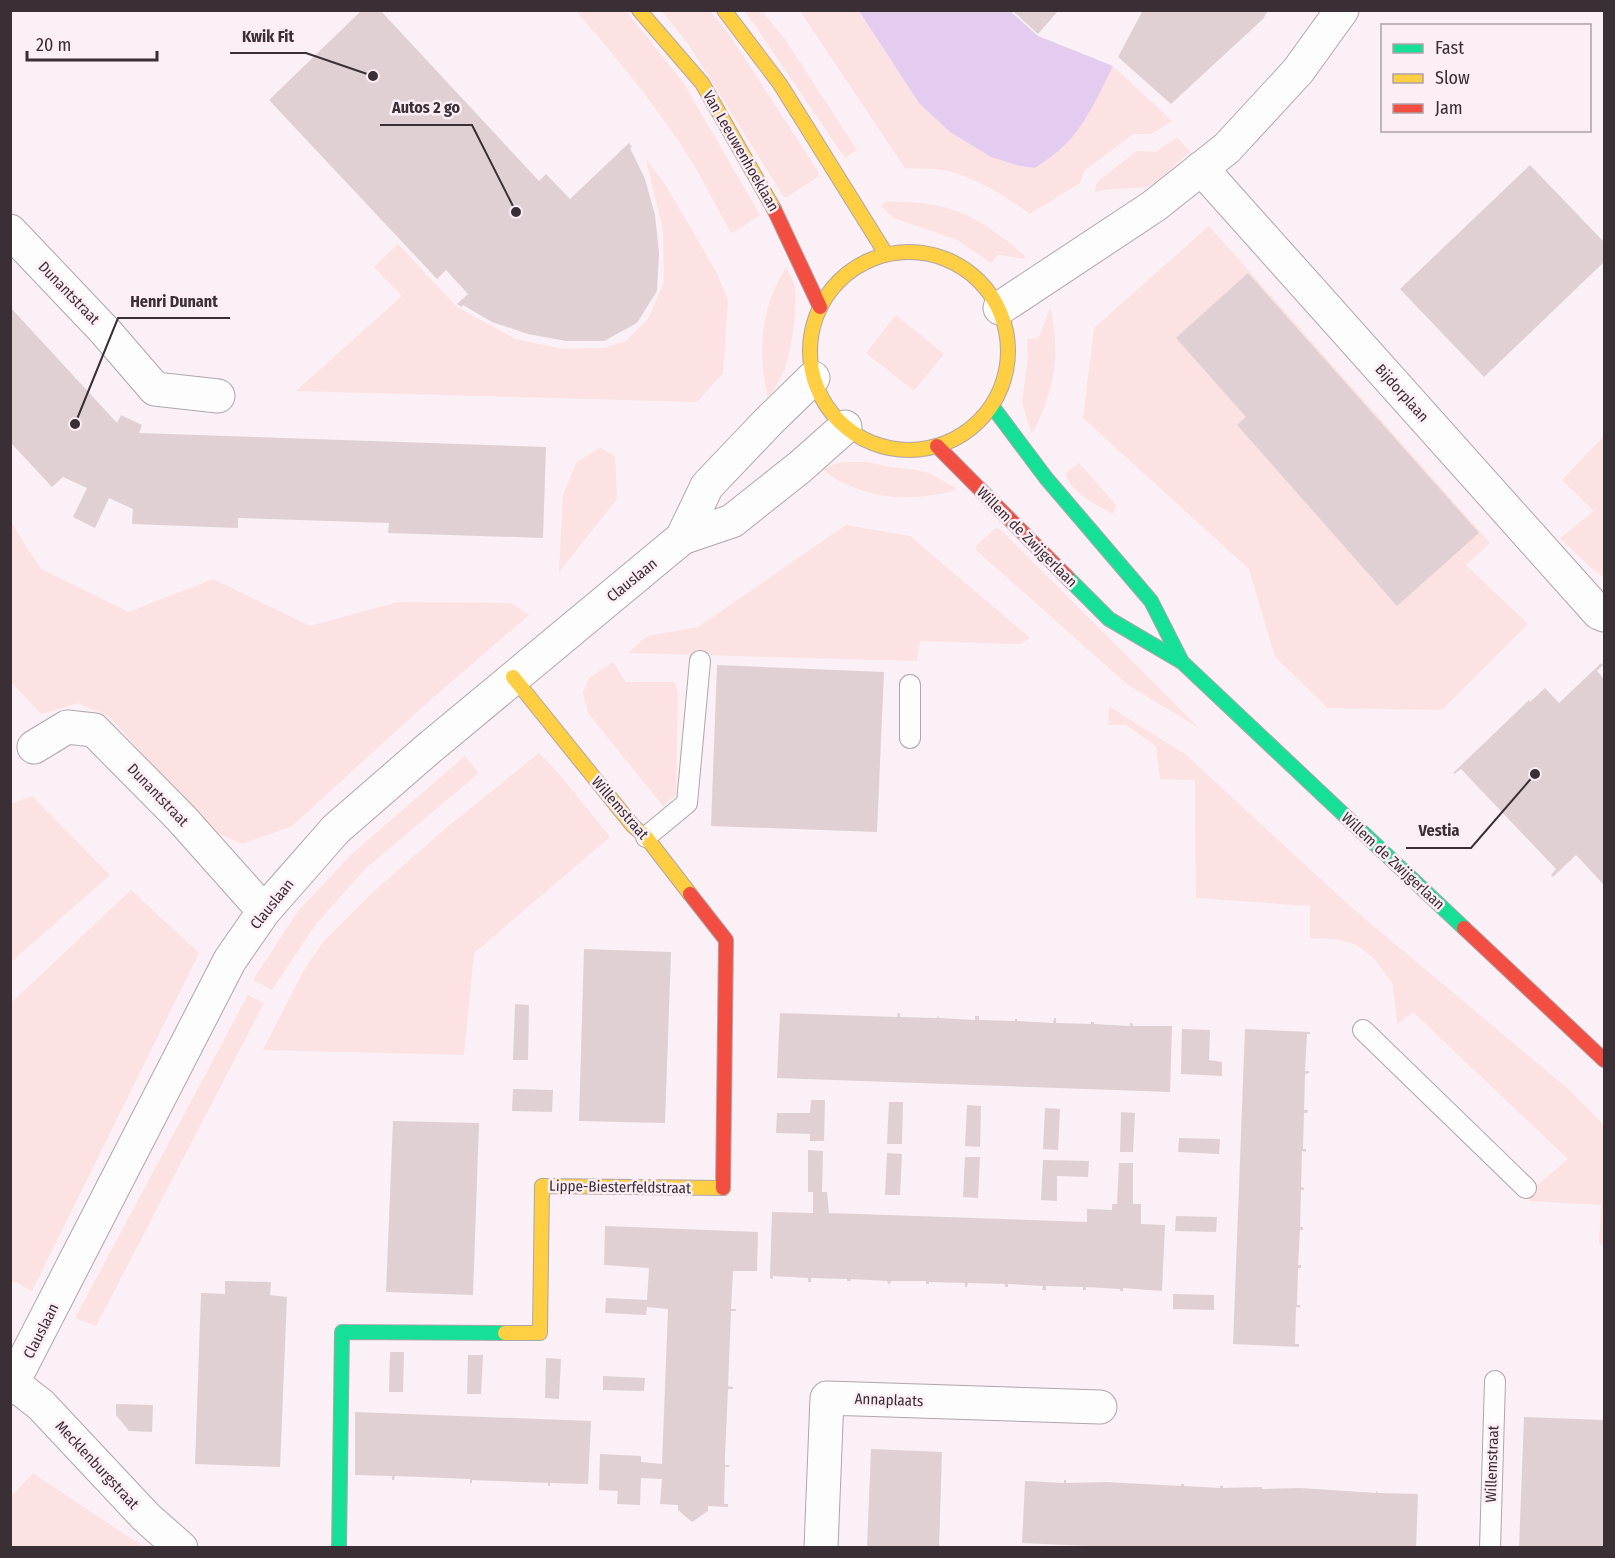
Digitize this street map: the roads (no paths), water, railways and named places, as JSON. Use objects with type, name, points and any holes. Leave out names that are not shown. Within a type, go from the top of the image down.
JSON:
[{"type":"street","name":"Van Leeuwenhoeklaan","points":[[639,10],[702,83],[778,216],[820,307]]},
{"type":"street","points":[[724,10],[780,84],[886,254]]},
{"type":"street","points":[[1000,308],[1154,206],[1227,148],[1298,71],[1342,10]]},
{"type":"street","name":"Bijdorplaan","points":[[1201,168],[1599,613],[1605,615]]},
{"type":"street","name":"Dunantstraat","points":[[10,231],[105,331],[154,389],[218,396]]},
{"type":"street","points":[[908,251],[931,254],[952,261],[980,281],[1000,308],[1008,341],[1006,375],[992,406],[977,424],[958,437],[937,446],[917,450],[898,449],[879,446],[861,438],[845,427],[826,405],[813,378],[810,342],[820,307],[847,273],[866,261],[886,254],[908,251]]},
{"type":"street","name":"Clauslaan","points":[[682,538],[707,486],[813,378]]},
{"type":"street","name":"Willem de Zwijgerlaan","points":[[992,406],[1046,478],[1151,601],[1182,662]]},
{"type":"street","name":"Clauslaan","points":[[12,1386],[230,960],[264,911],[336,830],[513,677],[682,538],[732,521],[800,467],[845,427]]},
{"type":"street","name":"Willem de Zwijgerlaan","points":[[937,446],[1109,619],[1182,662],[1605,1060]]},
{"type":"street","name":"Willemstraat","points":[[513,677],[633,826],[646,837],[726,940]]},
{"type":"street","name":"Dunantstraat","points":[[34,747],[67,727],[94,730],[181,818],[264,911]]},
{"type":"street","name":"Lippe-Biesterfeldstraat","points":[[339,1548],[342,1332],[540,1333],[542,1186],[724,1188],[726,940]]},
{"type":"street","name":"Mecklenburgstraat","points":[[12,1386],[41,1405],[146,1517],[181,1548]]},
{"type":"street","name":"Annaplaats","points":[[821,1548],[827,1398],[1100,1407]]},
{"type":"lane","points":[[646,837],[687,803],[700,662]]},
{"type":"lane","points":[[910,685],[910,738]]},
{"type":"lane","points":[[1363,1030],[1526,1188]]},
{"type":"lane","name":"Willemstraat","points":[[1490,1548],[1495,1381]]},
{"type":"place","name":"Kwik Fit","points":[[373,76]]},
{"type":"place","name":"Autos 2 go","points":[[516,212]]},
{"type":"place","name":"Henri Dunant","points":[[75,424]]},
{"type":"place","name":"Vestia","points":[[1535,774]]}]
